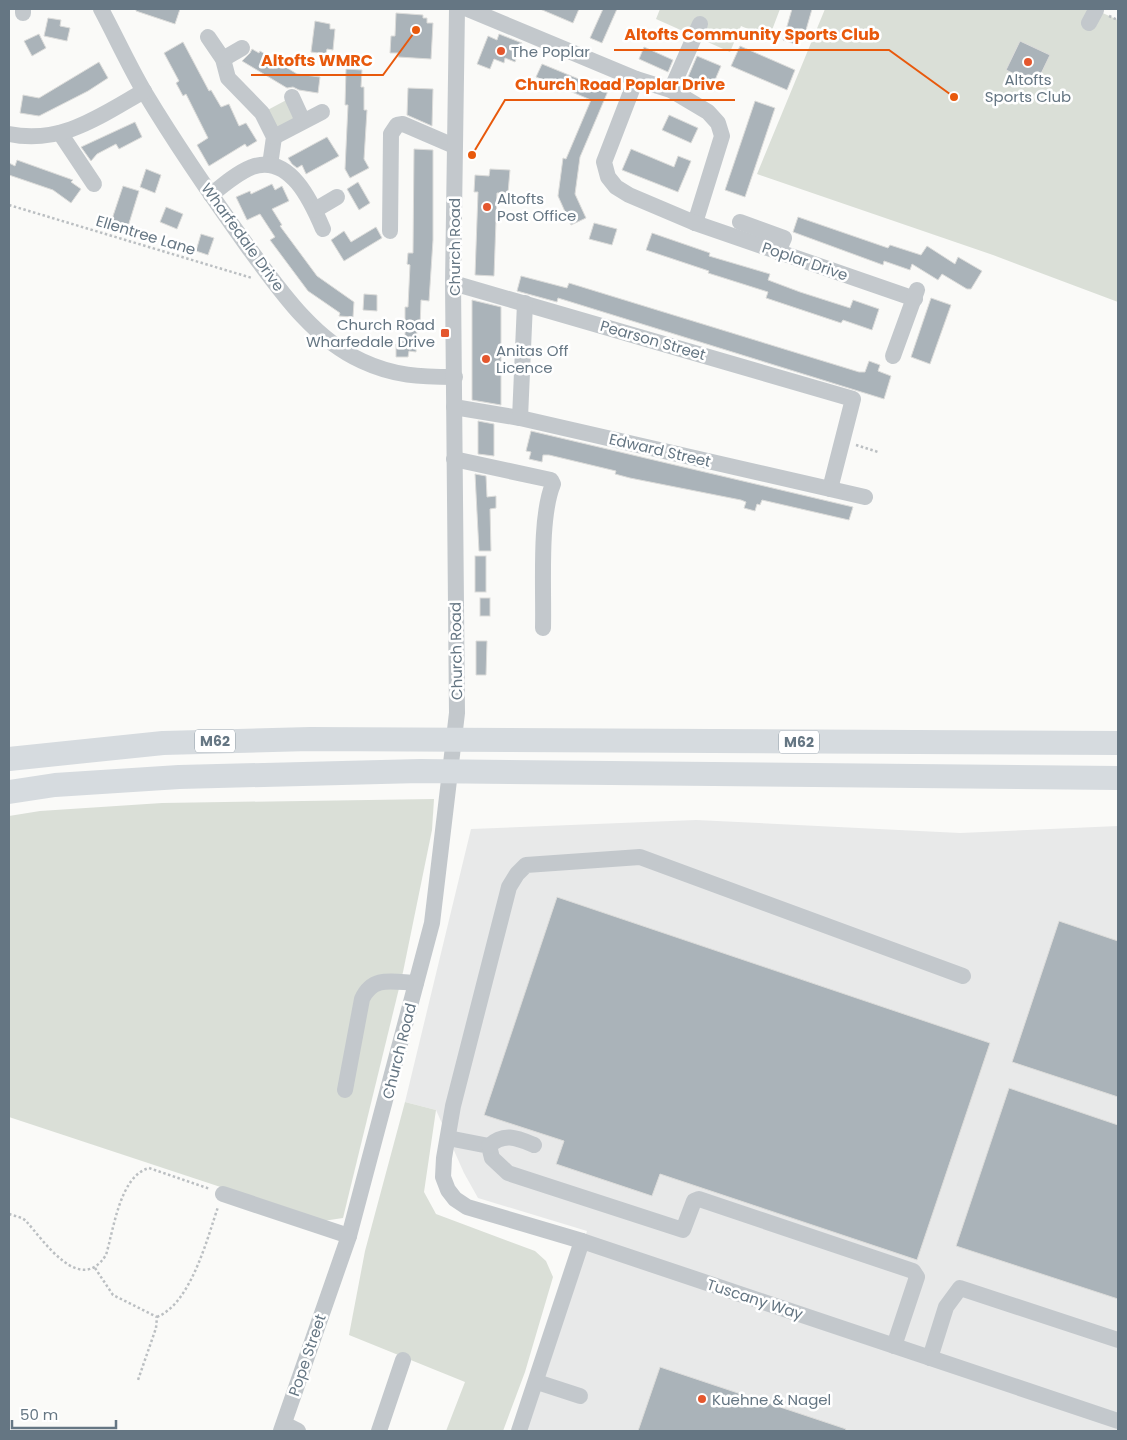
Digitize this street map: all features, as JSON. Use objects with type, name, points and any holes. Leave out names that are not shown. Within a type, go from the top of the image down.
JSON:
[{"type":"highway","name":"M62","points":[[9,759],[162,743],[310,738],[1118,744]]},
{"type":"highway","name":"M62","points":[[9,792],[55,784],[179,777],[420,771],[1118,778]]},
{"type":"street","name":"Wharfedale Drive","points":[[101,9],[144,91],[210,196],[277,286],[305,318],[332,343],[362,361],[406,376],[454,377]]},
{"type":"street","name":"Church Road","points":[[334,1280],[349,1236],[432,923],[457,712],[453,283],[458,9]]},
{"type":"street","points":[[468,9],[636,79],[671,90],[708,112],[718,123],[722,136],[695,223]]},
{"type":"street","points":[[671,90],[700,24]]},
{"type":"street","points":[[208,38],[222,59],[228,78],[262,112],[274,137],[270,164]]},
{"type":"street","points":[[222,59],[242,48]]},
{"type":"street","name":"Poplar Drive","points":[[636,79],[604,162],[608,177],[616,187],[629,195],[695,223],[778,252],[916,294],[893,356]]},
{"type":"street","points":[[9,134],[42,138],[60,133],[91,121],[144,91]]},
{"type":"street","points":[[292,97],[303,121]]},
{"type":"street","points":[[274,137],[322,112]]},
{"type":"street","points":[[390,231],[390,134],[397,125],[403,124],[454,146]]},
{"type":"street","points":[[60,133],[94,184]]},
{"type":"street","points":[[210,196],[234,177],[253,167],[270,164],[283,170],[295,180],[315,210],[323,229]]},
{"type":"street","points":[[315,210],[337,198]]},
{"type":"street","points":[[740,222],[784,238],[778,252]]},
{"type":"street","name":"Pearson Street","points":[[453,283],[853,399],[844,442]]},
{"type":"street","points":[[520,418],[525,303]]},
{"type":"street","name":"Edward Street","points":[[454,407],[520,418],[865,497]]},
{"type":"street","points":[[830,489],[844,442]]},
{"type":"street","points":[[454,459],[551,480],[553,484],[548,492],[546,511],[543,628]]},
{"type":"street","name":"Tuscany Way","points":[[963,976],[640,858],[526,865],[517,874],[509,887],[453,1106],[443,1177],[455,1199],[474,1210],[582,1241],[1118,1421]]},
{"type":"street","points":[[345,1090],[362,999],[366,990],[376,983],[416,983]]},
{"type":"street","points":[[489,1146],[494,1141],[508,1136],[534,1145]]},
{"type":"street","points":[[448,1138],[489,1146]]},
{"type":"street","points":[[489,1146],[492,1158],[508,1173],[683,1230],[694,1201],[699,1199],[913,1271],[916,1277],[894,1346]]},
{"type":"street","points":[[223,1194],[349,1236]]},
{"type":"street","points":[[519,1431],[537,1382],[582,1241]]},
{"type":"street","name":"Pope Street","points":[[288,1429],[334,1280]]},
{"type":"street","points":[[930,1358],[946,1307],[960,1288],[1118,1340]]},
{"type":"street","points":[[379,1431],[403,1360]]},
{"type":"street","points":[[537,1382],[580,1396]]},
{"type":"path","name":"Ellentree Lane","points":[[9,205],[277,286]]},
{"type":"path","points":[[844,442],[878,452]]},
{"type":"path","points":[[9,1214],[26,1221],[49,1250],[62,1261],[78,1268],[95,1268],[106,1255],[126,1186],[134,1175],[149,1168],[223,1194],[189,1285],[168,1309],[157,1317],[156,1328],[138,1380]]},
{"type":"path","points":[[95,1268],[113,1295],[157,1317]]},
{"type":"shaded area","points":[[660,9],[780,9],[769,38],[741,26],[730,52],[656,19]]},
{"type":"shaded area","points":[[825,9],[1094,9],[1118,20],[1118,302],[993,255],[757,174]]},
{"type":"shaded area","points":[[292,97],[303,121],[274,137],[262,113]]},
{"type":"shaded area","points":[[434,799],[432,830],[403,972],[343,1218],[323,1221],[9,1117],[9,816],[40,811],[162,803]]},
{"type":"shaded area","points":[[696,820],[960,833],[1118,826],[1118,1431],[519,1431],[587,1231],[478,1198],[464,1173],[436,1110],[405,1102],[471,829]]},
{"type":"shaded area","points":[[405,1102],[436,1110],[424,1192],[436,1214],[535,1251],[546,1261],[553,1277],[525,1372],[503,1431],[446,1431],[465,1382],[349,1335],[365,1251]]},
{"type":"building","points":[[136,9],[180,9],[175,24],[136,11]]},
{"type":"building","points":[[540,9],[579,9],[573,23]]},
{"type":"building","points":[[603,9],[617,9],[602,43],[590,38]]},
{"type":"building","points":[[792,9],[812,9],[804,37],[801,36],[798,45],[783,40]]},
{"type":"building","points":[[396,13],[423,15],[423,18],[427,18],[427,23],[433,23],[431,59],[398,57],[399,53],[390,53],[391,36],[395,36]]},
{"type":"building","points":[[48,18],[61,20],[60,26],[70,28],[67,41],[44,36]]},
{"type":"building","points":[[315,21],[330,24],[330,29],[335,29],[333,50],[327,49],[326,54],[311,52]]},
{"type":"building","points":[[39,34],[46,48],[32,56],[24,41]]},
{"type":"building","name":"The Poplar","points":[[499,34],[522,43],[515,62],[505,58],[504,63],[494,59],[490,69],[477,64],[488,36],[497,40]]},
{"type":"building","name":"Altofts Sports Club","points":[[1020,41],[1050,55],[1036,84],[1006,70]]},
{"type":"building","points":[[183,42],[209,91],[211,90],[221,107],[229,104],[239,126],[246,123],[257,141],[247,147],[245,144],[209,166],[197,145],[208,138],[186,94],[183,96],[176,83],[179,81],[164,53]]},
{"type":"building","points":[[740,46],[795,70],[787,90],[731,66]]},
{"type":"building","points":[[644,47],[673,60],[668,72],[639,59]]},
{"type":"building","points":[[252,49],[259,53],[260,51],[297,74],[320,77],[318,93],[299,90],[293,87],[287,88],[242,61]]},
{"type":"building","points":[[697,56],[721,66],[712,87],[688,77]]},
{"type":"building","points":[[99,62],[108,78],[88,91],[39,116],[20,113],[23,95],[39,98]]},
{"type":"building","points":[[542,64],[608,91],[580,157],[575,194],[586,218],[571,225],[558,196],[563,158],[566,159],[591,100],[536,77]]},
{"type":"building","points":[[346,69],[362,70],[361,87],[364,87],[364,110],[367,110],[364,159],[369,168],[350,178],[345,169],[348,105],[345,105]]},
{"type":"building","points":[[408,88],[433,89],[432,126],[407,115]]},
{"type":"building","points":[[755,101],[775,108],[745,197],[725,190]]},
{"type":"building","points":[[669,115],[698,128],[691,143],[662,130]]},
{"type":"building","points":[[135,122],[142,137],[119,149],[116,144],[97,154],[91,161],[81,147]]},
{"type":"building","points":[[327,137],[339,156],[306,174],[302,165],[297,168],[288,158]]},
{"type":"building","points":[[414,149],[433,150],[433,240],[429,301],[421,300],[420,327],[417,327],[416,352],[409,351],[408,357],[396,357],[396,344],[399,344],[399,339],[405,339],[405,307],[408,307],[410,265],[407,264],[408,253],[413,253]]},
{"type":"building","points":[[631,149],[674,167],[678,156],[691,161],[678,192],[622,170]]},
{"type":"building","points":[[17,160],[73,180],[71,182],[81,189],[71,203],[53,190],[9,175],[9,163],[15,166]]},
{"type":"building","points":[[146,169],[161,175],[155,193],[140,187]]},
{"type":"building","points":[[490,169],[510,170],[508,193],[497,193],[494,276],[475,275],[478,192],[474,192],[475,175],[489,176]]},
{"type":"building","points":[[358,182],[370,203],[359,210],[347,189]]},
{"type":"building","points":[[272,184],[275,190],[282,186],[289,201],[272,209],[282,225],[280,226],[317,276],[354,302],[353,317],[339,316],[340,313],[308,291],[270,240],[275,237],[260,214],[247,220],[236,197],[250,191],[251,194]]},
{"type":"building","points":[[123,186],[139,191],[126,233],[109,228]]},
{"type":"building","points":[[166,207],[183,214],[177,229],[160,222]]},
{"type":"building","points":[[798,217],[888,248],[890,245],[921,255],[927,246],[955,264],[958,257],[982,271],[971,289],[967,289],[942,274],[938,280],[912,264],[910,270],[884,261],[883,265],[793,232]]},
{"type":"building","points":[[594,223],[617,229],[612,245],[589,239]]},
{"type":"building","points":[[376,227],[382,238],[344,261],[331,240],[344,231],[351,242]]},
{"type":"building","points":[[652,233],[710,253],[709,256],[770,274],[768,280],[800,292],[850,308],[853,300],[879,309],[872,330],[843,320],[841,323],[766,298],[768,292],[708,273],[709,271],[646,250]]},
{"type":"building","points":[[201,234],[214,238],[208,255],[196,251]]},
{"type":"building","points":[[521,276],[567,288],[569,283],[859,372],[865,372],[869,361],[880,365],[878,371],[891,376],[884,399],[558,298],[557,302],[517,291]]},
{"type":"building","points":[[364,294],[377,295],[377,311],[363,310]]},
{"type":"building","points":[[931,298],[951,305],[930,364],[911,357]]},
{"type":"building","points":[[472,300],[501,307],[501,405],[472,400]]},
{"type":"building","points":[[478,421],[494,424],[494,456],[478,454]]},
{"type":"building","points":[[531,431],[853,507],[849,520],[762,500],[760,505],[757,504],[755,511],[744,508],[746,502],[741,500],[630,478],[615,474],[616,471],[549,455],[543,455],[542,462],[529,459],[531,452],[526,451]]},
{"type":"building","points":[[475,474],[486,476],[487,497],[496,496],[496,508],[490,509],[491,551],[479,551]]},
{"type":"building","points":[[475,556],[486,556],[486,592],[475,592]]},
{"type":"building","points":[[480,598],[490,598],[490,616],[480,616]]},
{"type":"building","points":[[476,641],[487,641],[486,675],[476,675]]},
{"type":"building","points":[[557,897],[990,1043],[917,1260],[660,1174],[652,1196],[556,1164],[564,1141],[484,1115]]},
{"type":"building","points":[[1059,921],[1118,941],[1118,1097],[1012,1062]]},
{"type":"building","points":[[1009,1088],[1118,1125],[1118,1299],[956,1246]]},
{"type":"building","name":"Kuehne & Nagel","points":[[660,1367],[846,1429],[845,1431],[638,1431]]},
{"type":"place","name":"Altofts WMRC","points":[[416,30]]},
{"type":"place","name":"The Poplar","points":[[501,51]]},
{"type":"place","name":"Altofts Sports Club","points":[[1028,62]]},
{"type":"place","name":"Altofts Community Sports Club","points":[[954,97]]},
{"type":"place","name":"Church Road Poplar Drive","points":[[472,155]]},
{"type":"place","name":"Altofts Post Office","points":[[487,207]]},
{"type":"place","name":"Church Road Wharfedale Drive","points":[[445,333]]},
{"type":"place","name":"Anitas Off Licence","points":[[486,359]]},
{"type":"place","name":"Kuehne & Nagel","points":[[702,1399]]}]
